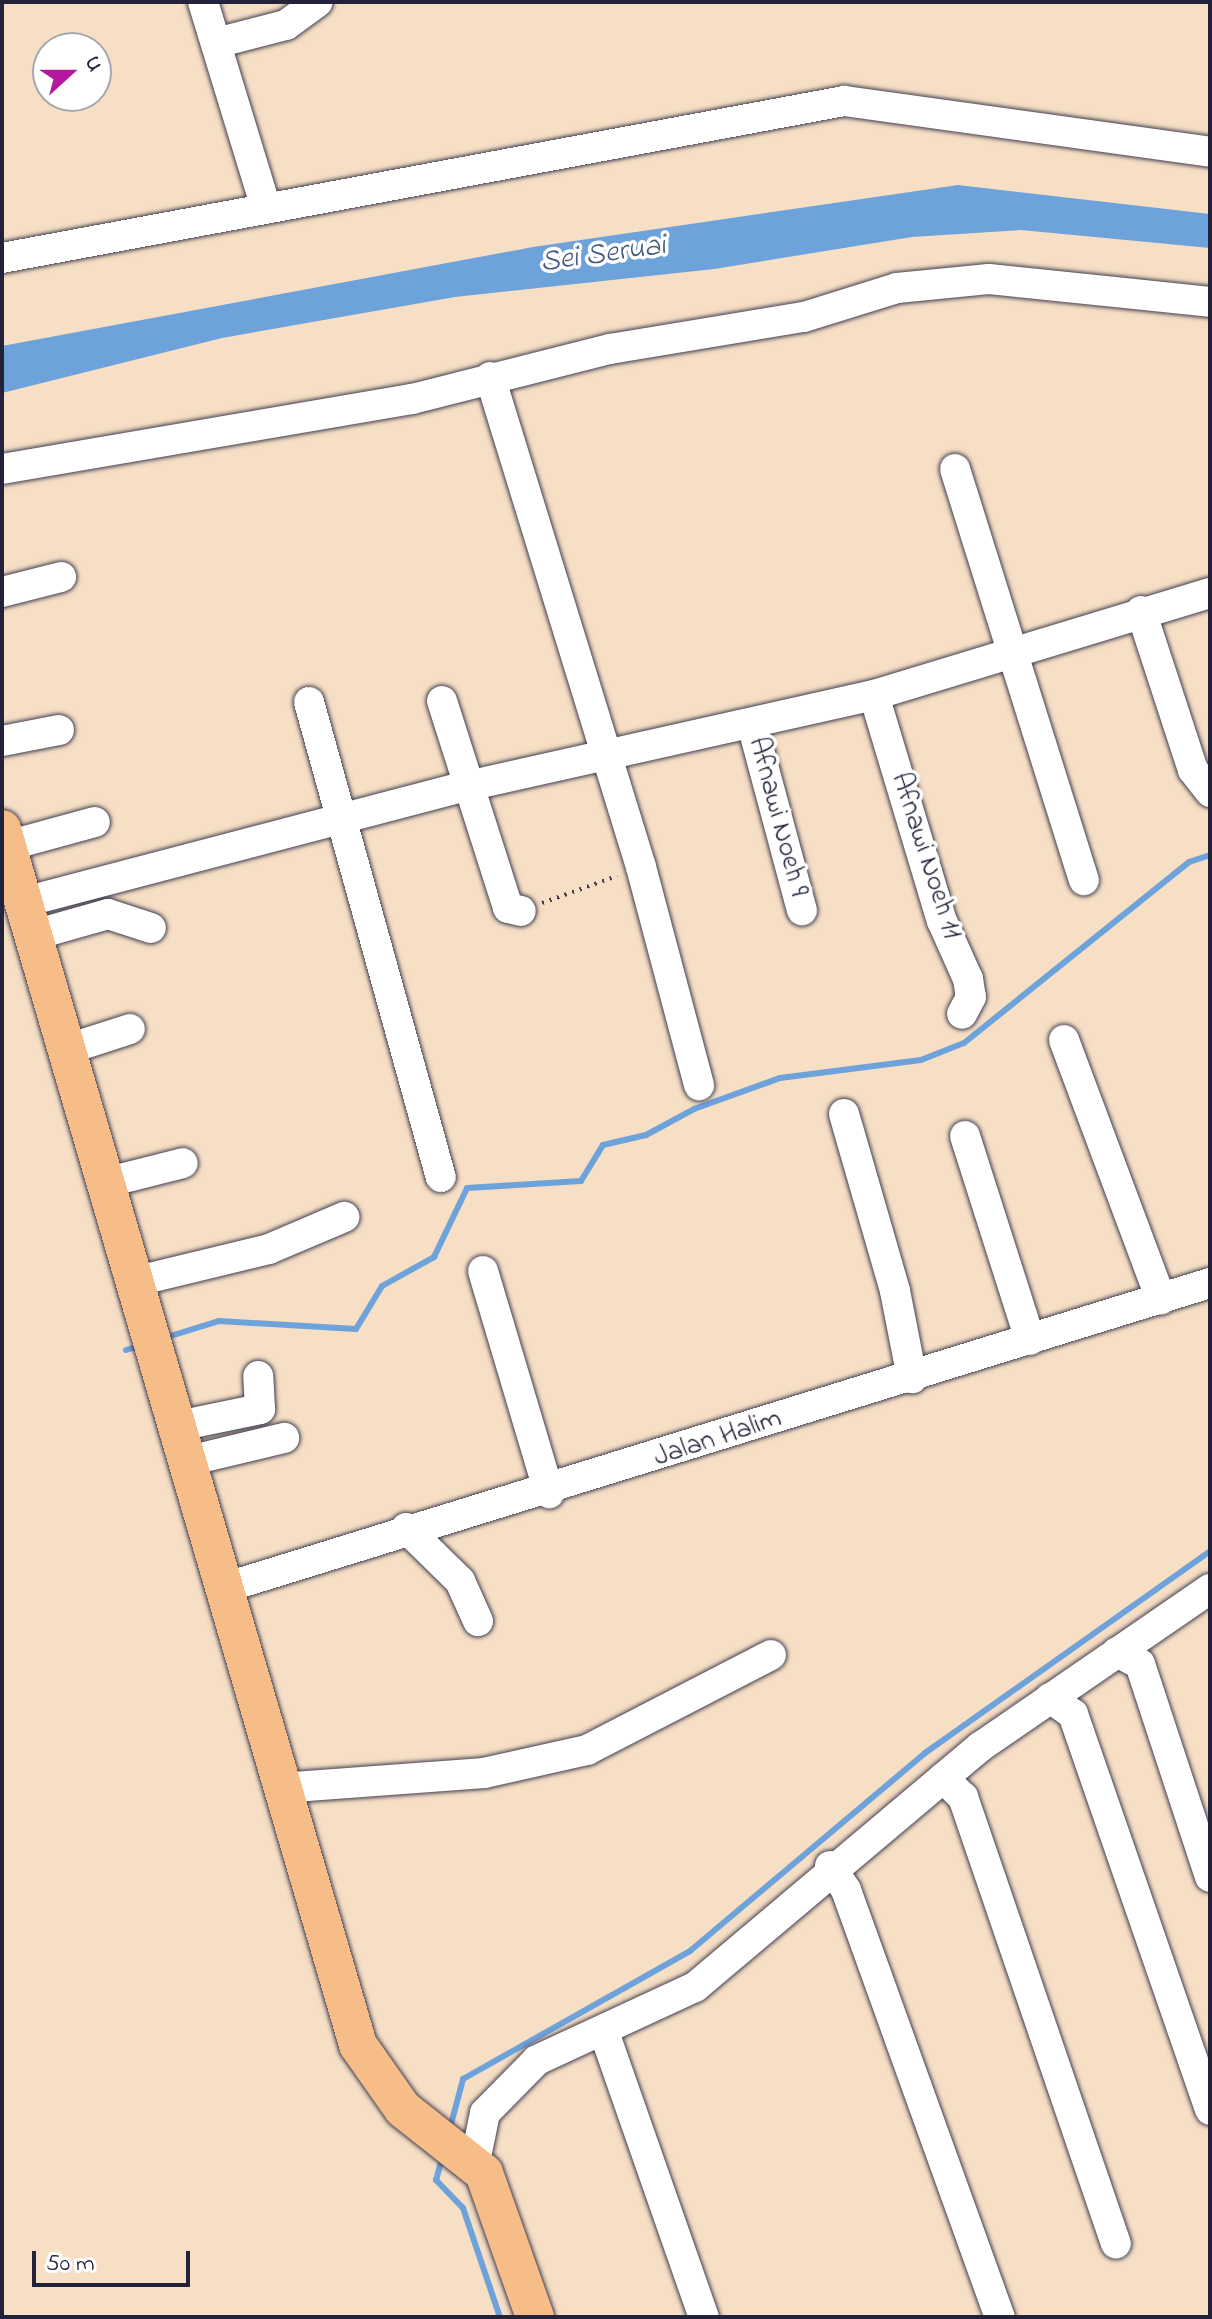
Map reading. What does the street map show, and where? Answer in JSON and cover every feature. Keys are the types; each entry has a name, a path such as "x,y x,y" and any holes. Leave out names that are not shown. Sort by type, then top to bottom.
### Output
{"main road":[{"path":"4,838 108,1182 280,1788 358,2045 380,2083 430,2130 469,2157 491,2186 535,2317"}],"street":[{"path":"203,2 265,205"},
{"path":"216,43 286,25 318,2"},
{"path":"2,258 265,205 844,101 1210,152"},
{"path":"2,469 412,399 490,377 804,317 897,288 989,279 1210,302"},
{"path":"490,377 608,755 699,1085"},
{"path":"955,469 1084,880"},
{"path":"2,592 61,577"},
{"path":"29,918 339,820 467,786 874,695 1012,656 1141,611 1207,601"},
{"path":"1141,611 1193,770 1210,792"},
{"name":"Afnawi Noeh 11","path":"874,695 942,921 968,979 971,997 962,1014"},
{"path":"442,701 508,908 521,911"},
{"path":"309,702 339,820 441,1177"},
{"name":"Afnawi Noeh 9","path":"752,724 802,910"},
{"path":"2,741 59,730"},
{"path":"4,838 95,822"},
{"path":"29,918 108,914 151,928"},
{"path":"68,1049 130,1029"},
{"path":"1064,1040 1161,1299"},
{"path":"844,1114 895,1291 912,1378"},
{"path":"965,1136 1030,1340"},
{"path":"108,1182 183,1163"},
{"path":"137,1281 269,1249 344,1217"},
{"path":"483,1271 549,1493"},
{"name":"Jalan Halim","path":"224,1588 406,1528 549,1493 1210,1283"},
{"path":"183,1444 260,1409 258,1376"},
{"path":"183,1444 284,1438"},
{"path":"406,1528 460,1581 478,1621"},
{"path":"469,2157 485,2113 505,2087 537,2060 604,2032 695,1987 830,1866 943,1778 1050,1698 1210,1589"},
{"path":"1117,1652 1140,1664 1210,1877"},
{"path":"280,1788 484,1773 587,1750 771,1655"},
{"path":"1050,1698 1073,1714 1210,2110"},
{"path":"943,1778 963,1797 1116,2244"},
{"path":"830,1866 846,1890 1000,2317"},
{"path":"604,2032 704,2317"}],"path":[{"path":"521,911 641,867"}],"water":[{"name":"Sei Seruai","path":"958,185 1210,214 1210,248 1021,230 912,237 714,269 455,297 222,338 2,393 2,346 533,247"}],"waterway":[{"path":"164,1338 219,1321 356,1329 382,1286 434,1257 467,1188 581,1181 603,1145 646,1135 694,1109 780,1078 921,1060 964,1043 1189,862 1210,855"},
{"path":"126,1350 142,1345"},
{"path":"450,2128 463,2079 690,1951 925,1753 1210,1551"},
{"path":"442,2158 436,2180 463,2208 500,2317"}]}
